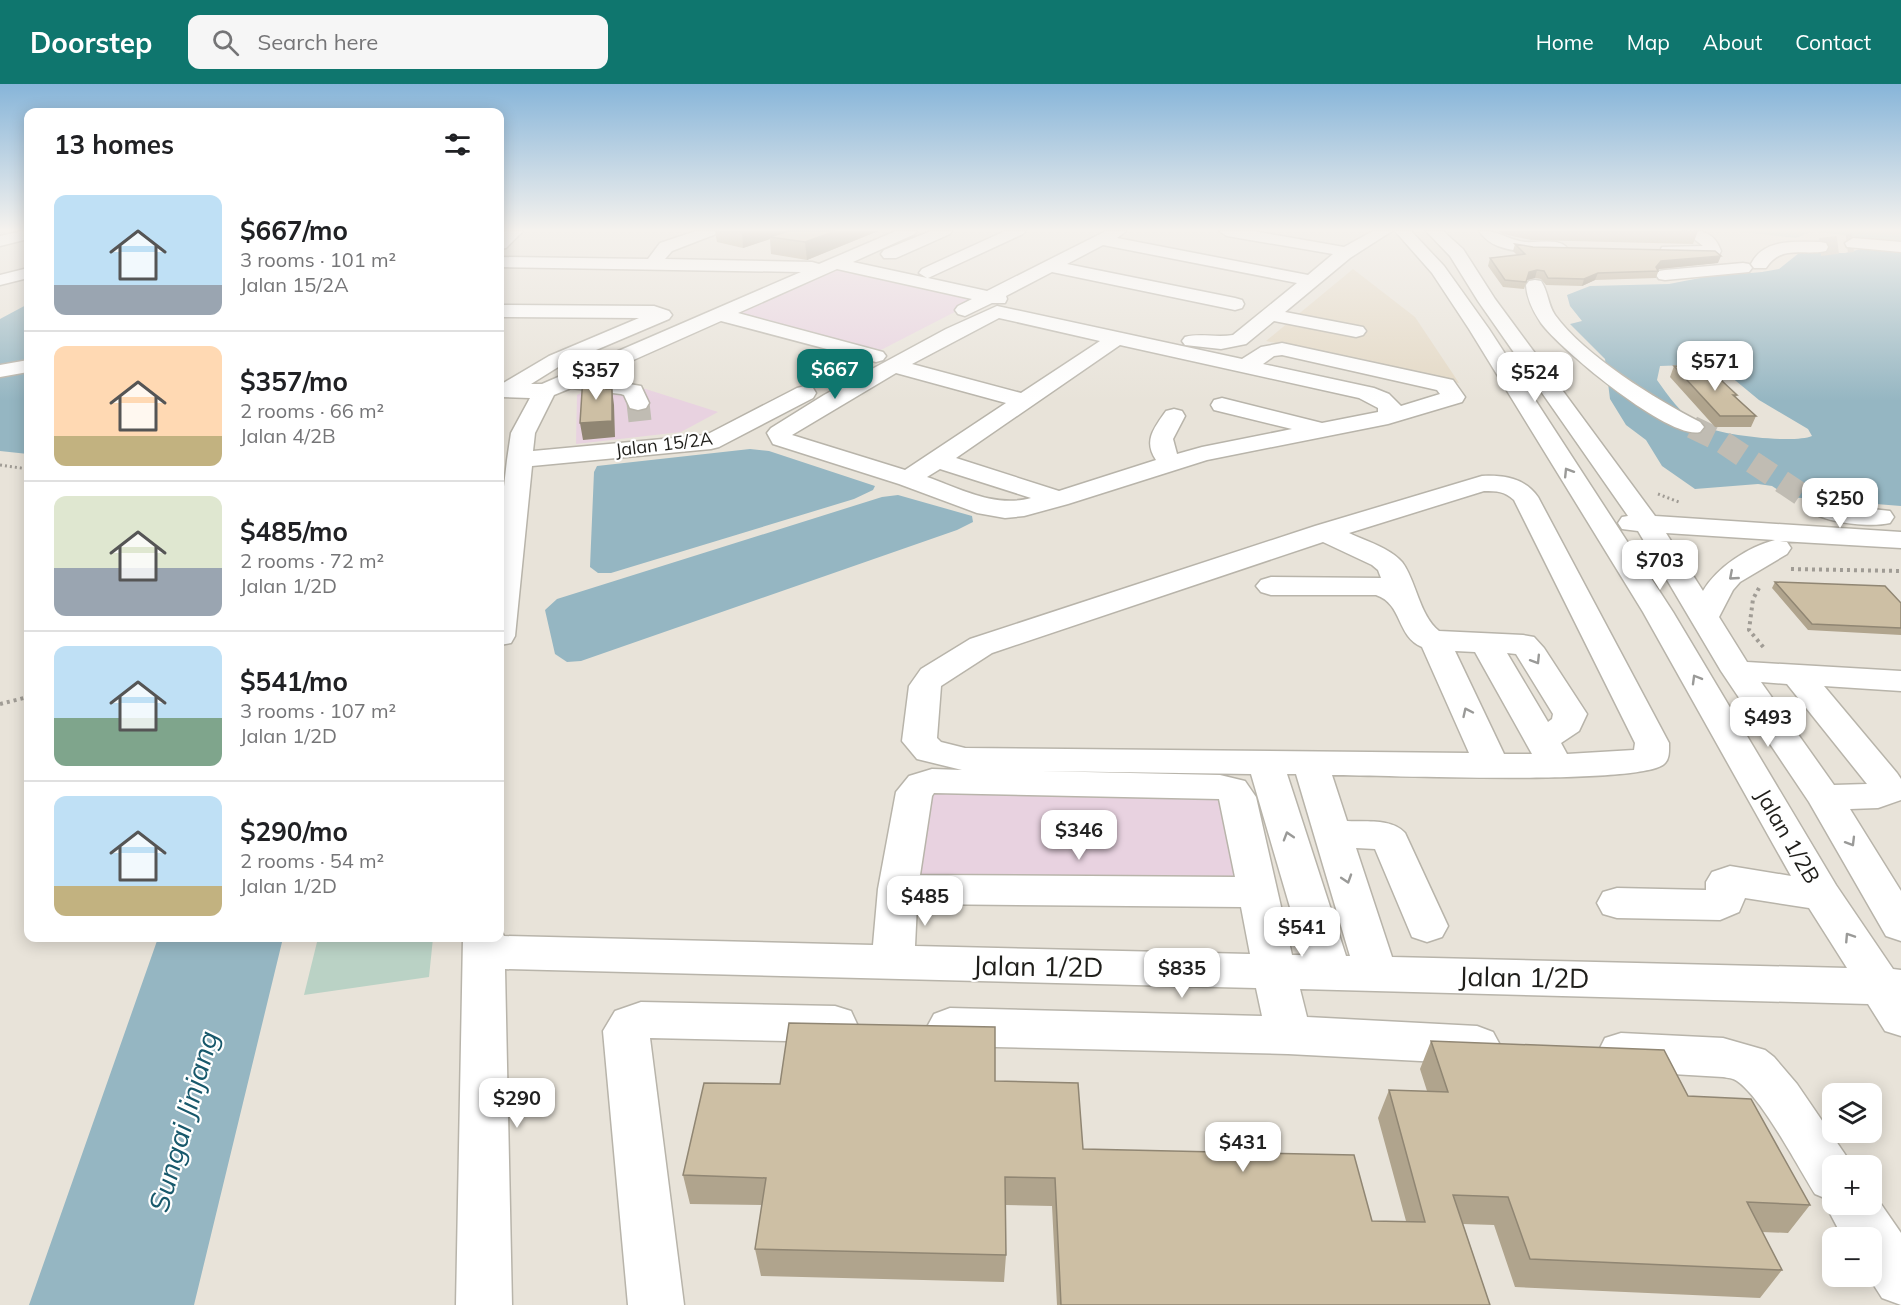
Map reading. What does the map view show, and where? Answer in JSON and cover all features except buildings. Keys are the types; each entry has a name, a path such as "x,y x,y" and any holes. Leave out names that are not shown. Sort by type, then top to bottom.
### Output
{"street":[{"path":"504,599 523,433 557,386 777,288"},
{"path":"944,288 1200,342 1221,343 1239,339 1304,288"},
{"name":"Jalan 15/2A","path":"519,460 640,439 711,442 806,392 885,361 930,328 1007,288"},
{"path":"1157,288 1235,304"},
{"name":"Jalan 1/2B","path":"1451,288 1658,612 1822,895 1894,997"},
{"path":"1488,288 1652,532 1737,671 1824,797 1901,925"},
{"path":"1536,288 1538,301 1548,321 1590,359 1620,382 1692,427"},
{"path":"504,311 673,310 556,360 504,390"},
{"path":"1246,366 1268,351 1295,350 1445,385 1454,397 1389,417 1202,454 1059,499 1024,508 1005,510 986,507 908,479 781,439 779,433 832,400 885,361 997,312 1366,393 1381,399 1390,407 1389,417"},
{"path":"719,314 1024,401"},
{"path":"1270,315 1319,315 1358,326"},
{"path":"930,328 953,333"},
{"path":"908,479 1119,337"},
{"path":"528,354 556,360"},
{"path":"0,371 24,367"},
{"path":"504,391 557,386 623,387 633,391 638,403"},
{"path":"806,392 832,400"},
{"path":"1222,405 1323,429"},
{"path":"1171,463 1159,446 1161,437 1174,416"},
{"path":"938,460 1059,499"},
{"path":"1616,481 1651,499 1748,531"},
{"path":"1482,484 1508,485 1516,488 1525,497 1652,743 1651,756 1633,763 1549,753 1492,765 965,759 929,752 919,741 925,686 932,676 981,646 1325,532 1482,484"},
{"path":"1817,505 1840,514 1901,519"},
{"path":"1604,530 1748,531 1901,540"},
{"path":"1325,532 1382,559 1391,567 1401,596 1426,639 1486,643 1549,753"},
{"path":"1652,532 1783,558"},
{"path":"1704,617 1712,609 1719,588 1748,563 1783,558 1901,555"},
{"path":"1271,586 1376,586 1389,589 1401,596"},
{"path":"1435,641 1492,765"},
{"path":"1737,671 1901,681"},
{"path":"1792,674 1884,781 1889,791 1878,796 1824,797"},
{"path":"1266,763 1330,972"},
{"path":"1310,763 1376,973"},
{"path":"893,962 898,888 914,792 921,784 932,781 1220,787 1232,790 1238,797 1288,1035"},
{"path":"1332,834 1386,836 1391,842 1427,926"},
{"path":"1617,903 1720,905 1725,901 1726,882 1730,880 1767,888 1822,895"},
{"path":"898,888 1259,892"},
{"path":"484,945 484,1305"},
{"name":"Jalan 1/2D","path":"484,945 893,962 1376,973 1894,997"},
{"path":"656,1305 626,1031 631,1024 641,1020 1288,1035 1514,1047"},
{"path":"1585,1050 1727,1058 1750,1064 1768,1083 1822,1162"},
{"path":"1858,1215 1901,1279"}],"path":[{"path":"0,465 24,469"},
{"path":"1652,492 1684,504"},
{"path":"1783,558 1901,572"},
{"path":"1762,583 1753,599 1749,630 1792,674"},
{"path":"0,704 24,698"}],"shaded area":[{"path":"784,288 937,288 982,298 875,353 727,314"},
{"path":"1330,288 1378,288 1415,317 1459,383 1266,341"},
{"path":"608,377 718,412 681,432 576,444 577,395"},
{"path":"926,788 1219,791 1249,883 906,879"}],"green space":[{"path":"317,942 433,942 429,977 304,995"}],"water":[{"path":"1585,288 1901,288 1901,506 1789,497 1772,486 1758,484 1695,489 1662,466 1646,440 1626,425 1610,399 1605,359 1570,324 1582,321 1570,306 1567,295","holes":["1688,365 1730,376 1759,400 1808,429 1812,436 1772,439 1721,432 1698,424 1680,410 1657,380 1660,366"]},
{"path":"24,306 24,454 0,451 0,319"},
{"path":"750,449 769,451 875,486 873,490 854,499 611,573 598,573 590,567 594,472 597,466"},
{"path":"898,495 972,516 973,522 957,530 581,661 567,662 555,654 545,610 557,599 882,497"},
{"name":"Sungai Jinjang","path":"157,942 282,942 194,1305 29,1305"}],"tunnel":[{"path":"638,403 640,421"},
{"path":"1692,427 1721,441 1817,505"}]}
